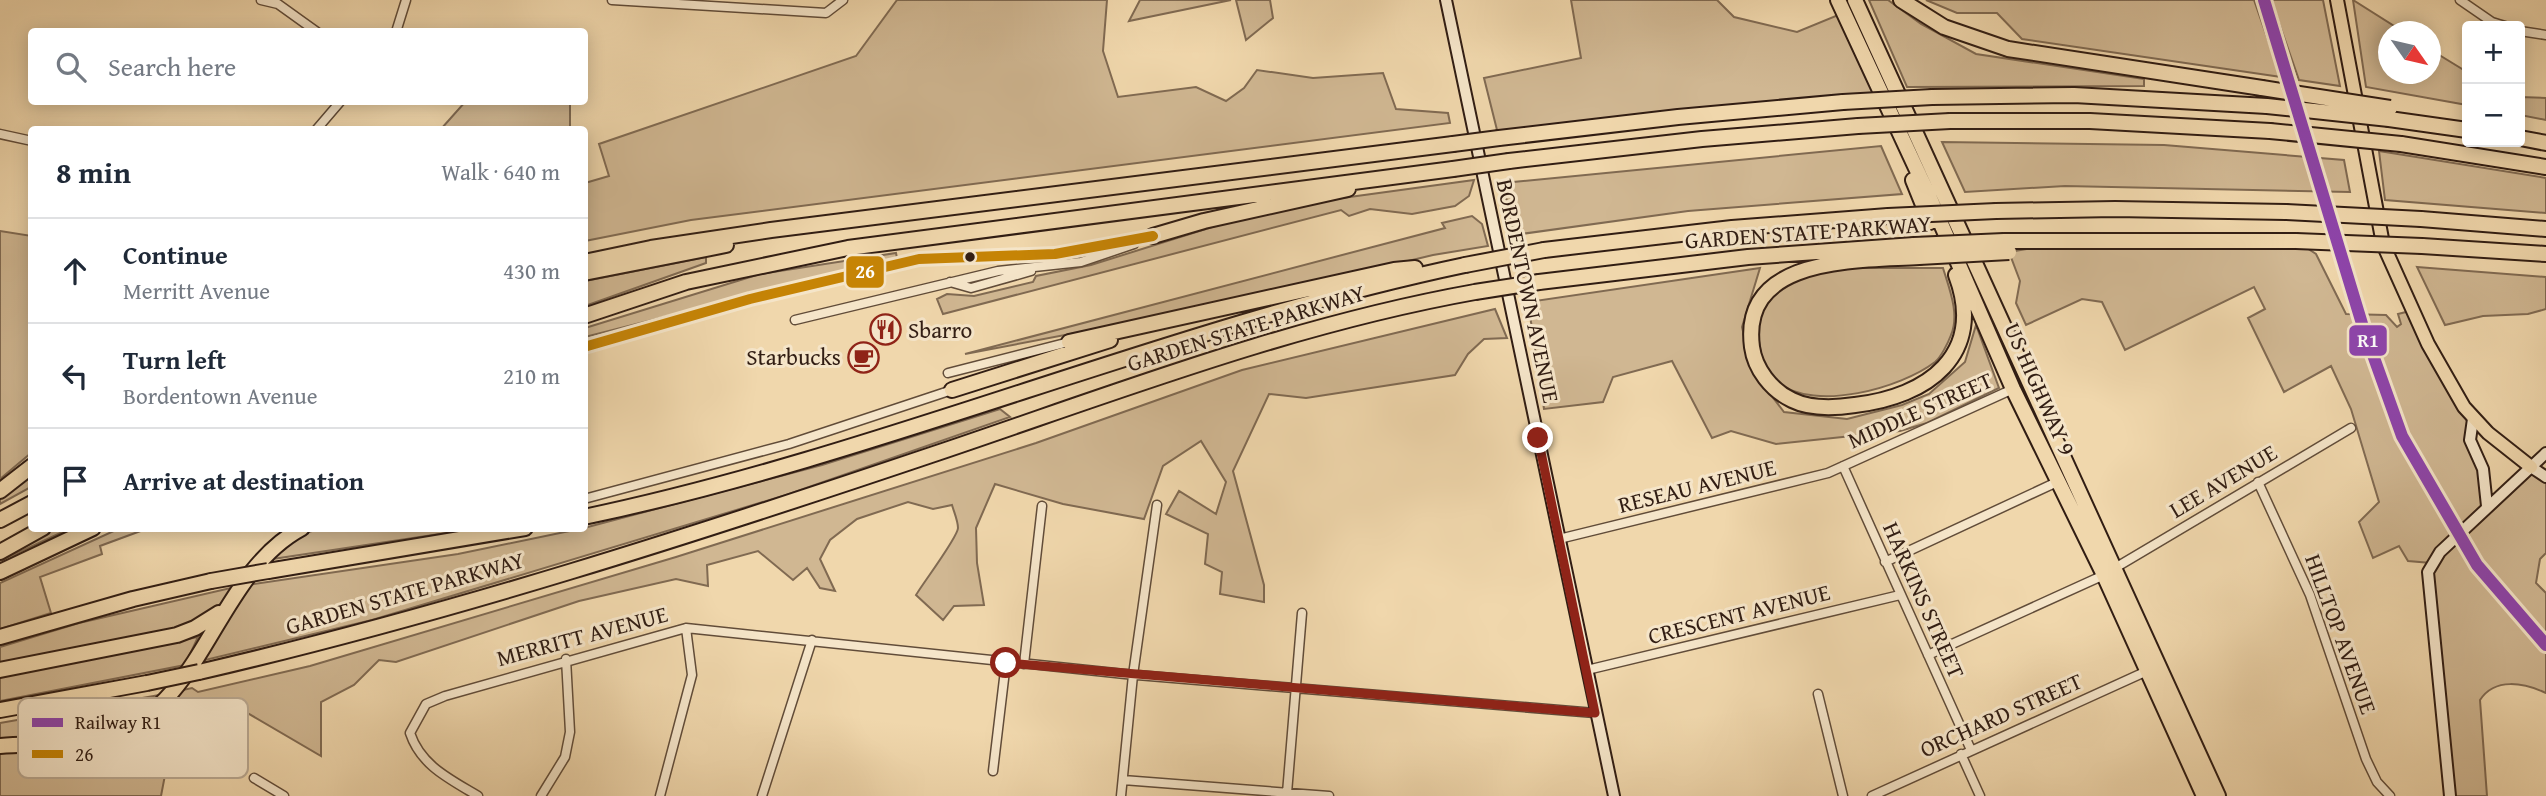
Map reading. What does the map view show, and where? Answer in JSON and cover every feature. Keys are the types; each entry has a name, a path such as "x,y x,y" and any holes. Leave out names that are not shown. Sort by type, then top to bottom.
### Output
{"highway":[{"name":"US HIGHWAY 9","path":"1838,0 2057,482 2110,571 2147,671 2204,796"},
{"name":"US HIGHWAY 9","path":"1855,0 2110,571 2218,796"},
{"path":"1901,0 1944,27 2008,49 2262,88 2462,127"},
{"path":"588,261 673,244 771,230 1499,138 1678,117 1843,103 1931,97 2074,95 2390,114"},
{"path":"588,315 686,282 837,250 1713,137 1858,126 1950,121 2079,121 2270,131 2401,144 2546,167"},
{"path":"1898,132 1919,198 1961,290 1964,326 1956,350 1947,365 1927,382 1869,403 1806,405 1790,400 1769,383 1756,361 1751,336 1760,303 1776,283 1791,274 1816,267 1917,251 2007,246 2068,242 2296,241 2546,254"},
{"path":"2525,139 2546,143"},
{"path":"1153,236 1270,205 1331,194 1390,177"},
{"name":"GARDEN STATE PARKWAY","path":"588,516 696,491 835,452 1288,307 1465,265 1544,250 1710,230 1888,216 1996,211 2128,209 2286,212 2546,229"},
{"path":"588,272 720,247 771,230"},
{"name":"GARDEN STATE PARKWAY","path":"68,698 199,672 401,620 857,480 1278,338 1375,313 1539,282 1737,258 1917,251"},
{"path":"1069,342 1394,270 1465,265"},
{"path":"952,390 1185,316"},
{"path":"0,491 28,469"},
{"path":"0,520 28,505"},
{"path":"0,552 36,532"},
{"path":"0,572 85,532"},
{"path":"165,698 175,688 267,553 296,532"},
{"name":"GARDEN STATE PARKWAY","path":"0,637 122,602 211,581 501,532"},
{"path":"0,670 177,635 203,624 229,606"},
{"name":"GARDEN STATE PARKWAY","path":"0,710 18,707"},
{"path":"0,746 18,744"}],"main road":[{"path":"2337,0 2383,244 2428,344 2473,419 2531,467"}],"street":[{"path":"261,0 278,4 311,28"},
{"path":"398,28 406,0"},
{"path":"612,0 826,13 843,0"},
{"name":"BORDENTOWN AVENUE","path":"1446,0 1614,796"},
{"path":"2460,0 2491,21"},
{"path":"2525,32 2546,35"},
{"path":"319,126 337,105"},
{"path":"0,135 28,140"},
{"path":"795,320 949,282 971,288 1041,267 1093,259 1153,236"},
{"path":"588,346 750,299 910,261 1055,254 1153,236"},
{"path":"948,373 1069,342"},
{"name":"MIDDLE STREET","path":"1843,466 2013,389"},
{"path":"588,498 789,444 952,390"},
{"path":"2473,419 2470,440 2483,469 2487,506"},
{"name":"LEE AVENUE","path":"1928,655 2110,571 2351,428"},
{"path":"2450,796 2428,581 2431,563 2473,519 2546,453"},
{"name":"RESEAU AVENUE","path":"1559,539 1804,480 1843,466"},
{"name":"HARKINS STREET","path":"1843,466 1970,750"},
{"path":"2531,467 2546,477"},
{"path":"1885,562 2057,482"},
{"name":"HILLTOP AVENUE","path":"2259,482 2310,595 2367,759 2377,782 2390,796"},
{"path":"1121,796 1133,675 1157,505"},
{"path":"1042,506 1024,664 1296,690 1595,713"},
{"name":"CRESCENT AVENUE","path":"1587,670 1900,595"},
{"path":"1286,793 1302,612"},
{"path":"660,796 692,675 686,628"},
{"name":"MERRITT AVENUE","path":"478,796 424,760 410,733 426,704 445,695 566,659 686,628 1024,664"},
{"path":"762,796 812,640"},
{"path":"541,796 565,757 570,732 566,659"},
{"path":"993,771 1006,663"},
{"name":"ORCHARD STREET","path":"1872,796 2147,671"},
{"path":"1818,694 1843,796"},
{"path":"1961,754 1980,796"},
{"path":"254,778 284,796"},
{"path":"1123,780 1329,796"}],"shaded area":[{"path":"897,0 1107,0 1103,51 1118,97 1196,87 1226,101 1244,88 1257,70 1313,78 1383,73 1396,109 1448,113 1450,123 691,220 588,240 588,182 609,176 599,144 856,56"},
{"path":"1140,0 1231,0 1129,21"},
{"path":"1236,0 1270,0 1273,18 1246,40"},
{"path":"1571,0 1717,0 1734,17 1797,32 1843,13 1884,101 1499,138 1484,78 1581,58"},
{"path":"1869,0 1888,0 1921,24 1976,54 2144,79 2144,86 1907,87"},
{"path":"1926,0 2254,0 2281,77 2022,39 1997,13 1957,13"},
{"path":"2271,0 2323,0 2340,86 2299,80"},
{"path":"2353,0 2386,21 2378,21 2378,84 2441,84 2441,56 2462,69 2462,104 2366,87"},
{"path":"2525,97 2546,98 2546,120 2525,116"},
{"path":"462,105 570,105 570,126 444,126"},
{"path":"1942,142 2164,145 2344,160 2350,192 2065,186 1965,192"},
{"path":"1881,146 1902,194 1688,211 1514,235 1503,183"},
{"path":"2379,151 2546,178 2546,213 2385,200"},
{"path":"1474,180 1469,196 1455,206 1412,214 1370,209 1349,216 1341,210 943,314 937,299 947,294 974,296 1033,282 1036,276 1091,265 1225,223 1335,199"},
{"path":"1472,216 1482,224 1488,246 1433,255 1234,303 965,354 1445,228 1442,223"},
{"path":"0,231 28,235 28,456 0,479"},
{"path":"2296,241 2316,254 2346,314 2386,315 2397,327 2401,324 2398,314 2414,310 2473,419 2470,440 2487,505 2531,467 2546,477 2546,553 2540,559 2536,583 2546,593 2546,693 2510,684 2494,688 2480,700 2487,796 2450,796 2431,563 2408,561 2399,546 2373,558 2359,522 2379,502 2351,409 2331,366 2284,392 2248,318 2265,309 2254,287 2125,350 2102,302 2082,299 2026,325 2016,303 2020,281 2009,252 2068,242"},
{"path":"896,253 897,258 588,336 588,327 760,274"},
{"path":"706,257 706,263 588,305 588,280"},
{"path":"2417,267 2546,277 2546,309 2528,314 2483,316 2445,325"},
{"path":"1760,268 1742,327 1752,370 1784,412 1847,419 1902,405 1929,394 1965,362 1976,325 1999,388 1927,423 1900,431 1776,444 1731,431 1712,438 1672,361 1613,377 1603,402 1544,409 1528,302"},
{"path":"1840,268 1943,268 1953,301 1954,318 1950,338 1937,360 1920,372 1901,380 1858,393 1814,396 1779,383 1765,365 1761,353 1759,328 1765,305 1786,285"},
{"path":"1495,309 1507,338 1484,339 1468,354 1455,375 1306,398 1269,394 1233,471 1264,585 1264,602 1220,594 1222,572 1205,564 1208,534 1166,514 1179,491 1216,514 1226,482 1201,441 1163,466 1144,519 1063,504 995,484 976,528 977,563 984,605 954,606 943,620 916,595 956,533 956,516 952,505 933,509 908,502 857,519 830,540 820,559 835,591 820,588 807,568 793,580 758,551 707,565 708,586 676,579 579,601 396,662 379,660 354,685 321,702 321,756 248,713 248,698 169,698 178,691 192,688 198,692 310,666 676,557 1036,443 1242,370"},
{"path":"1000,409 1010,417 786,495 372,620 197,662 247,585 458,554 565,532 588,532 588,527 822,465"},
{"path":"28,472 28,489 0,504 0,495"},
{"path":"48,532 63,532 0,561"},
{"path":"111,532 138,532 100,546 102,554 40,577 51,613 0,629 0,583"},
{"path":"453,532 266,560 291,540 305,533"},
{"path":"235,587 212,612 182,629 0,665 0,647 79,623"},
{"path":"198,637 185,665 0,701 0,675"},
{"path":"165,694 160,698 142,698"},
{"path":"18,720 18,740 0,741 0,723"},
{"path":"18,748 18,778 164,778 161,796 0,796 0,751"}],"rail line":[{"name":"R1","path":"2264,0 2363,327 2402,436 2477,565 2546,645"}],"transit line":[{"name":"26","path":"588,346 750,299 919,259 1055,254 1153,236"}],"place":[{"name":"Sbarro","path":"885,330"},
{"name":"Starbucks","path":"864,357"}],"route":[{"path":"1006,663 1296,690 1595,713 1538,438"}]}
